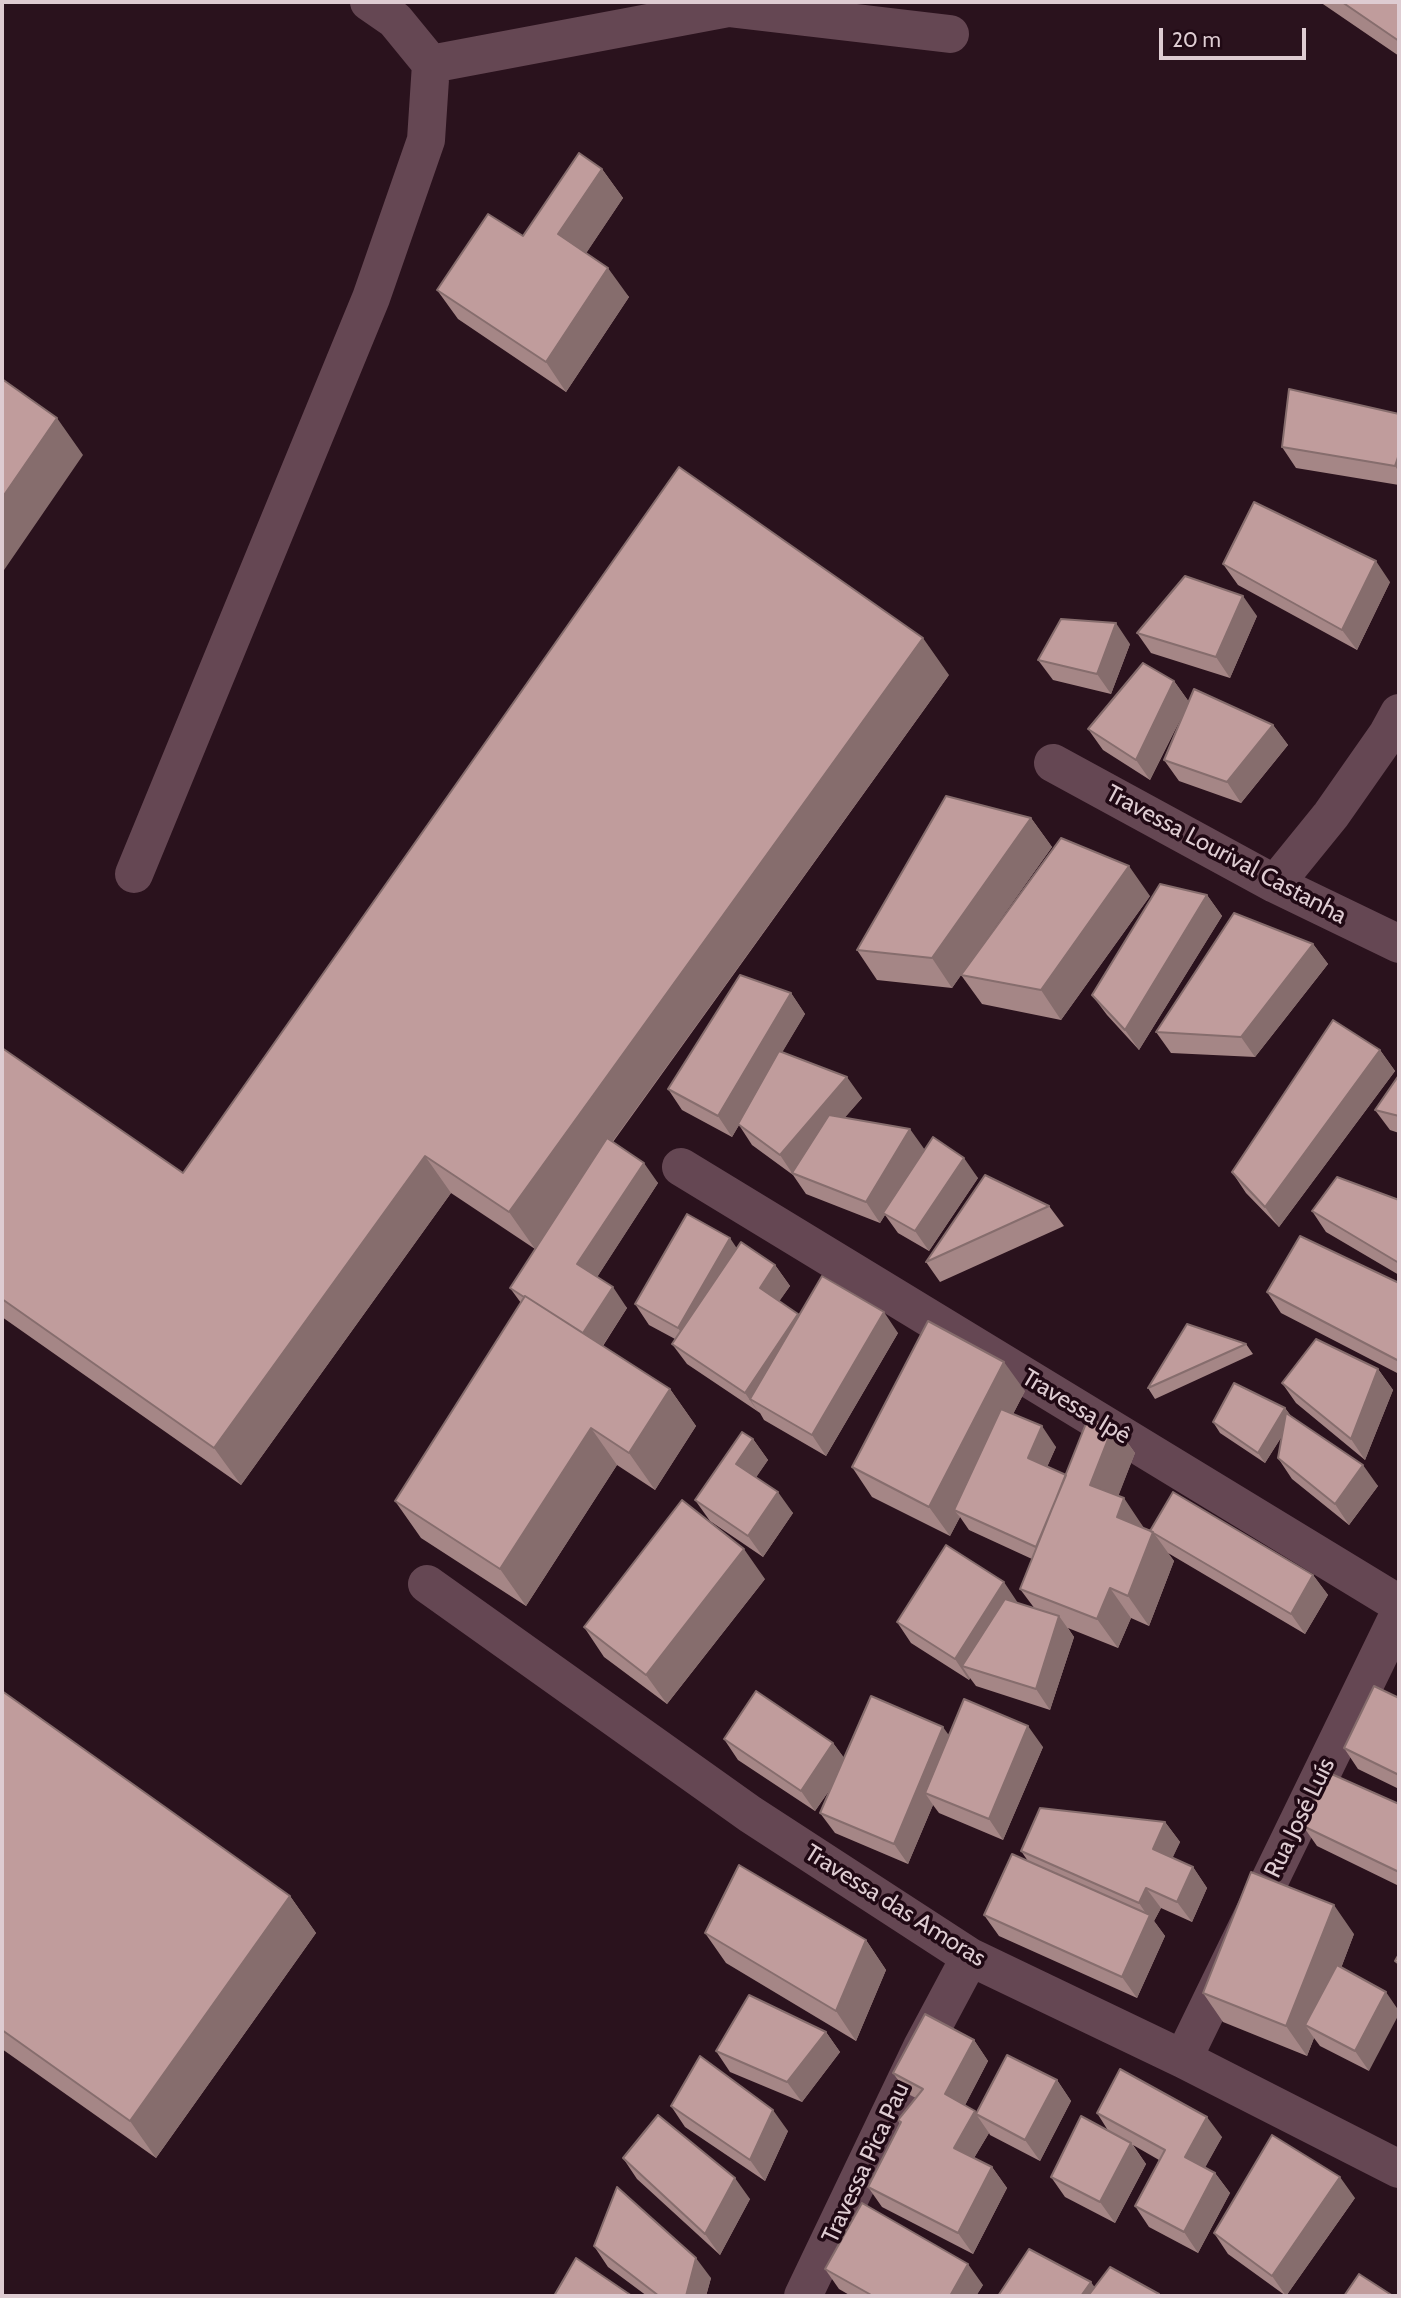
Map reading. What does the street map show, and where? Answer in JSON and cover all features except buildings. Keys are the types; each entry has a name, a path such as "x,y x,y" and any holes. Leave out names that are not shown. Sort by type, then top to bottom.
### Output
{"street":[{"path":"134,874 371,298 426,139 431,64 394,20 369,2"},
{"path":"431,64 727,5 950,34"},
{"path":"1275,884 1331,815 1399,713"},
{"name":"Travessa Lourival Castanha","path":"1054,764 1275,884 1399,944"},
{"name":"Travessa Ipê","path":"681,1167 1399,1604"},
{"name":"Travessa das Amoras","path":"427,1584 750,1814 970,1957 1183,2059 1399,2169"},
{"name":"Rua José Luís","path":"1183,2059 1399,1614"},
{"name":"Travessa Pica Pau","path":"803,2296 922,2047 970,1957"}]}
